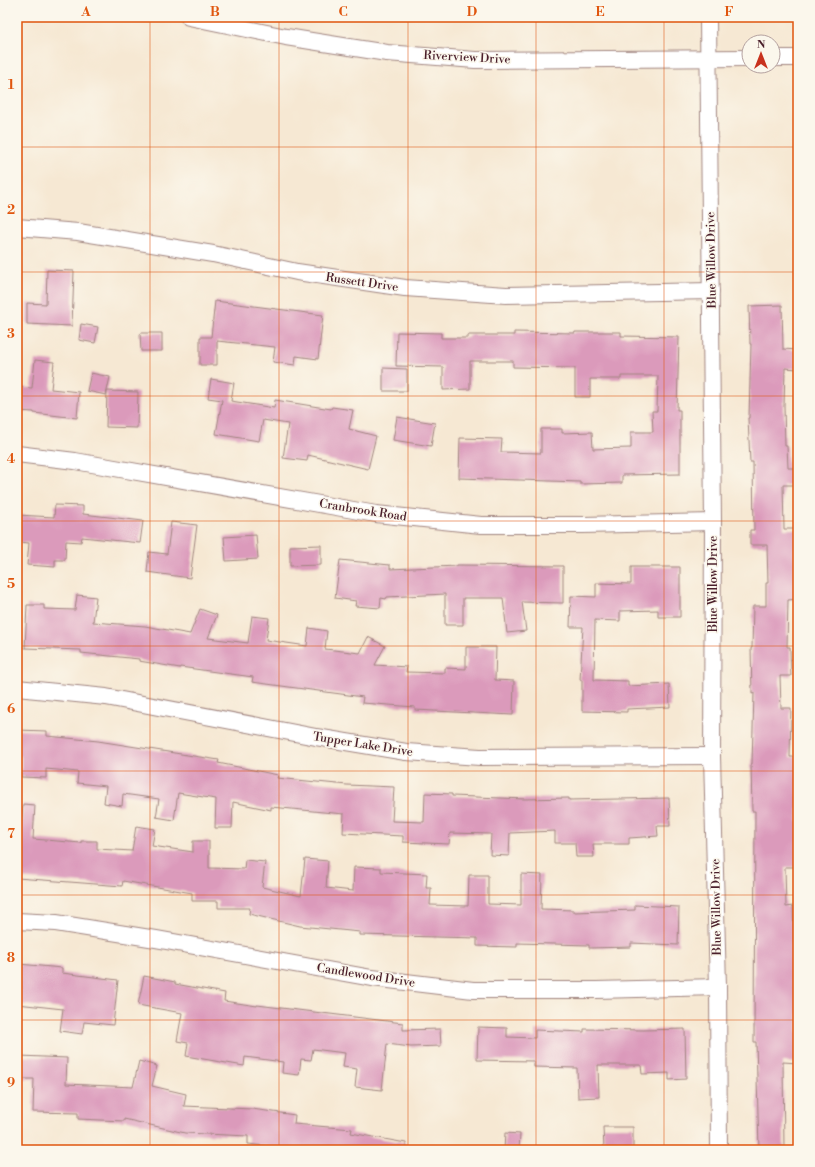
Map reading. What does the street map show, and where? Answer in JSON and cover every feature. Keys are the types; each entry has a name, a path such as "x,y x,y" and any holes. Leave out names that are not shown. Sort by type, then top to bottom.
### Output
{"street":[{"name":"Riverview Drive","path":"189,17 301,40 387,52 475,60 741,58"},
{"name":"Blue Willow Drive","path":"708,17 713,522 712,756 718,987 719,1150"},
{"path":"781,58 798,58"},
{"name":"Russett Drive","path":"17,227 78,232 213,254 297,272 405,288 506,294 711,291"},
{"name":"Cranbrook Road","path":"17,454 75,461 376,514 481,525 583,526 713,522"},
{"name":"Tupper Lake Drive","path":"17,688 106,697 316,737 406,752 480,757 712,756"},
{"name":"Candlewood Drive","path":"17,921 56,923 156,939 372,978 473,990 596,990 718,987"}],"building":[{"path":"47,270 74,271 72,326 27,324 27,303 46,304"},
{"path":"215,301 323,315 318,359 296,356 295,365 273,362 275,347 217,341 217,365 200,365 200,337 211,337"},
{"path":"782,305 783,349 798,350 798,369 785,368 784,406 785,446 787,446 788,468 798,468 798,485 783,485 784,529 796,529 796,556 798,556 798,599 788,600 787,647 790,647 791,676 780,676 781,708 791,708 790,757 798,757 798,867 785,867 786,907 793,906 794,944 796,944 795,969 798,969 798,1063 783,1062 784,1150 759,1150 756,1042 754,1042 755,811 752,811 751,764 754,693 752,694 751,648 753,606 766,606 766,583 768,583 767,545 750,545 750,530 754,530 753,462 750,462 748,418 751,344 749,306"},
{"path":"81,324 98,327 95,343 79,340"},
{"path":"397,332 441,333 441,338 468,338 468,335 514,335 514,332 621,332 621,336 679,337 677,410 680,410 680,474 622,475 622,483 580,484 580,482 459,478 460,438 502,439 501,452 541,453 541,429 562,429 562,433 592,432 593,449 631,448 631,432 653,432 652,411 657,411 658,376 621,376 621,379 590,379 590,397 575,397 575,368 513,367 513,361 470,361 470,389 443,390 443,367 396,366"},
{"path":"140,333 162,333 162,351 141,351"},
{"path":"35,360 54,362 51,389 79,392 77,418 17,411 17,387 32,388"},
{"path":"383,368 407,369 407,391 383,391"},
{"path":"91,373 110,377 106,395 87,391"},
{"path":"211,379 234,383 231,401 274,408 275,400 331,409 332,407 353,410 349,429 376,436 368,469 308,455 307,461 283,458 288,424 263,420 259,441 216,434 222,400 208,398"},
{"path":"107,391 138,392 137,428 106,427"},
{"path":"397,417 435,423 431,446 393,440"},
{"path":"55,505 83,506 83,514 143,521 140,543 82,537 81,542 66,541 65,560 55,560 55,567 27,565 29,543 17,542 17,515 54,517"},
{"path":"171,522 197,525 190,578 147,572 149,552 167,554"},
{"path":"256,535 258,559 226,561 224,537"},
{"path":"321,545 321,565 290,566 290,546"},
{"path":"340,560 390,565 390,569 457,565 563,566 563,603 522,602 526,631 507,633 503,598 463,598 463,625 445,625 445,594 387,597 386,599 381,598 380,608 355,606 356,601 335,598"},
{"path":"631,567 680,567 680,617 658,617 658,610 620,611 620,621 595,620 594,680 628,681 628,686 669,684 670,707 627,709 627,712 582,711 582,680 580,680 583,627 570,627 571,596 596,597 596,583 631,584"},
{"path":"77,595 96,597 93,622 145,626 190,634 200,609 217,615 208,638 248,643 252,616 269,618 266,640 307,646 309,628 327,631 325,649 360,653 368,637 385,646 375,665 407,667 406,672 445,673 445,668 466,669 466,647 496,647 495,680 514,681 513,715 415,710 415,707 362,703 363,697 252,682 253,677 180,668 139,661 139,659 81,653 81,650 25,648 27,605 44,605 44,609 75,610"},
{"path":"17,730 47,731 47,736 98,741 219,760 218,763 278,775 277,778 347,785 394,787 392,821 424,822 425,793 452,794 452,796 525,799 569,798 569,800 669,798 670,826 657,826 658,836 629,838 629,844 593,844 594,857 576,857 575,843 555,843 555,831 510,833 509,856 490,855 491,834 450,833 449,844 403,842 403,836 343,833 344,814 271,807 271,810 233,802 232,828 215,828 216,799 178,793 174,820 156,817 159,799 123,794 122,806 104,803 106,786 77,783 78,772 46,769 46,778 21,777 21,756 17,756"},
{"path":"23,804 35,805 33,839 81,843 81,841 97,841 97,849 132,851 136,826 155,829 152,846 193,852 193,841 209,841 209,868 244,869 245,860 265,862 262,887 301,896 305,859 328,861 326,888 353,891 354,867 381,868 381,872 427,874 426,888 431,888 430,905 468,906 469,875 488,875 488,904 521,905 521,874 542,875 541,909 574,910 574,912 635,910 635,905 679,907 678,945 631,943 631,947 589,948 589,945 517,943 517,947 477,946 477,938 360,935 360,932 300,926 249,914 250,908 218,908 218,901 192,901 192,893 123,881 122,886 17,878"},
{"path":"19,964 62,968 62,973 118,980 113,1025 84,1022 82,1034 60,1031 63,1009 17,1004"},
{"path":"144,976 175,982 175,984 225,993 224,1001 403,1023 403,1030 440,1029 441,1046 411,1047 387,1044 382,1090 355,1087 357,1069 343,1067 345,1053 313,1049 311,1060 301,1059 299,1075 282,1073 283,1062 245,1057 244,1066 186,1056 188,1043 177,1041 182,1013 138,1005"},
{"path":"478,1027 507,1028 507,1037 535,1038 535,1030 584,1032 584,1029 685,1029 686,1079 669,1080 669,1073 642,1074 641,1065 598,1065 599,1097 578,1098 577,1068 534,1067 534,1061 477,1060"},
{"path":"20,1056 67,1058 66,1084 133,1087 139,1061 157,1066 152,1086 186,1094 184,1106 252,1109 295,1115 294,1124 352,1129 351,1133 406,1143 406,1150 300,1150 248,1144 248,1136 185,1133 124,1119 124,1121 78,1119 78,1113 33,1112 34,1079 19,1079"},
{"path":"603,1127 633,1127 633,1150 604,1150"},
{"path":"505,1133 520,1134 519,1150 504,1150"}]}
